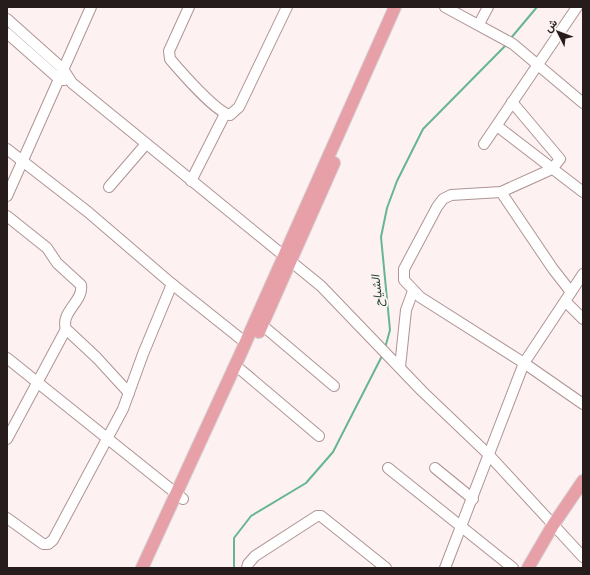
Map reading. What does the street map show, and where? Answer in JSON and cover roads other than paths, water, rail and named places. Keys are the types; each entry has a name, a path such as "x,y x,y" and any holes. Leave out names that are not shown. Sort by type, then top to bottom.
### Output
{"main road":[{"path":"142,568 180,496 262,325 287,259 395,7"},
{"path":"151,568 180,496 246,343 287,259 402,7"},
{"path":"528,568 553,525 583,481"}],"street":[{"path":"7,196 91,7"},
{"path":"189,7 169,51 170,59 212,102 226,114 232,114 239,107 287,7"},
{"path":"445,7 479,24 513,44 583,103"},
{"path":"479,24 488,7"},
{"path":"484,144 577,7"},
{"path":"7,19 61,74"},
{"path":"9,39 61,74 321,286 447,416 488,454 583,557"},
{"path":"512,102 560,159 552,169 500,192 451,195 441,201 404,269 404,280 413,291 438,309 524,363 583,404"},
{"path":"192,181 226,114"},
{"path":"497,126 583,192"},
{"path":"109,187 146,144"},
{"path":"7,149 88,212 172,284 246,343"},
{"path":"500,192 553,269 572,292"},
{"path":"7,216 47,248 57,263 81,285 82,290 65,319 66,329 36,381 7,439"},
{"path":"444,568 462,528 488,454 524,363 566,302 583,274"},
{"path":"7,518 43,544 48,544 58,531 123,409 151,333 165,304 172,284"},
{"path":"400,367 406,310 413,291"},
{"path":"566,302 583,319"},
{"path":"262,325 334,386"},
{"path":"66,329 97,358 129,393"},
{"path":"7,358 180,496"},
{"path":"241,370 319,436"},
{"path":"388,468 513,568"},
{"path":"435,468 473,499"},
{"path":"247,568 248,564 255,556 318,516 321,516 386,568"}],"waterway":[{"name":"الشياح","path":"511,38 537,7"},
{"name":"الشياح","path":"385,348 390,330 381,237 387,208 397,181 423,129 506,45"},
{"name":"الشياح","path":"234,568 234,538 251,516 306,483 333,452 383,354"}]}
